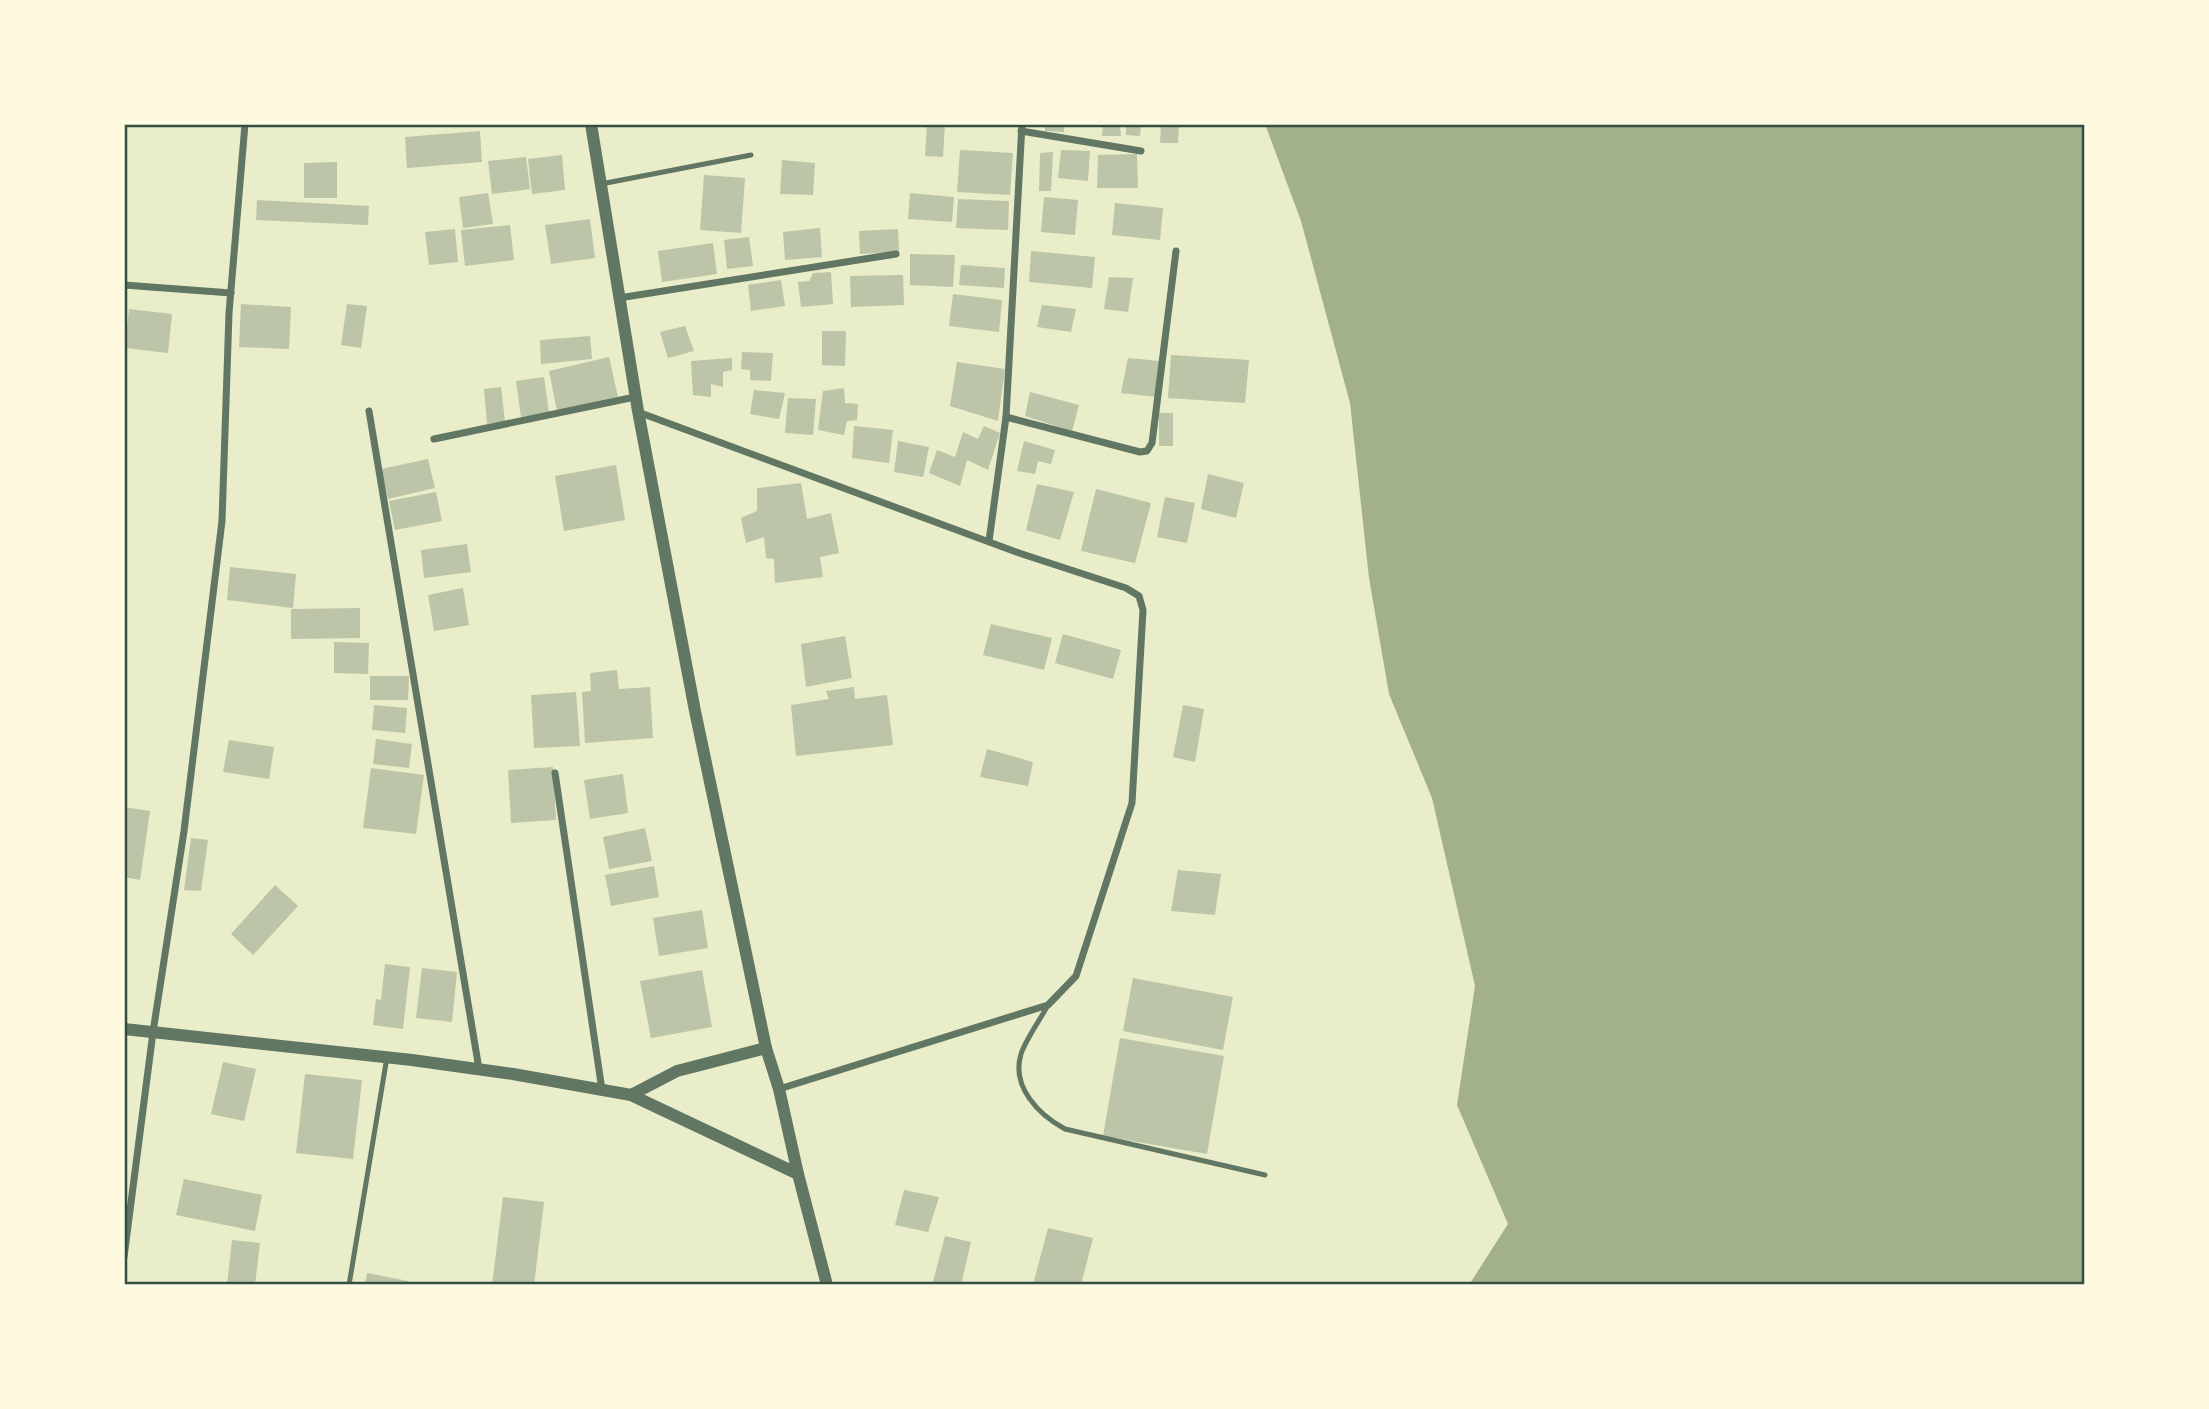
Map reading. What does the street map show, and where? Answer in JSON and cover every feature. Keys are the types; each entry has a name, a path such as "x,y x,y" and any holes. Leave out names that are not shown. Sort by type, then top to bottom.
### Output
{"street":[{"path":"124,1256 153,1031 184,831 222,521 231,293 245,124"},
{"path":"591,124 635,397 695,711 766,1048 779,1089 797,1174 827,1285"},
{"path":"989,541 1006,417 1021,128 1141,151"},
{"path":"1006,417 1140,452 1147,451 1152,443 1176,250"},
{"path":"619,298 895,254"},
{"path":"124,285 231,293"},
{"path":"435,439 635,397"},
{"path":"369,411 479,1069"},
{"path":"638,411 989,541 1126,588 1139,596 1143,610 1132,803 1076,976 1048,1005 779,1089"},
{"path":"555,772 601,1090"},
{"path":"124,1029 387,1057 479,1069 631,1095 797,1174"},
{"path":"631,1095 677,1072 766,1048"}],"lane":[{"path":"601,184 751,155"},
{"path":"1048,1005 1021,1055 1019,1077 1027,1097 1048,1120 1065,1129 1265,1175"},
{"path":"349,1285 387,1057"}],"shaded area":[{"path":"1265,124 2085,124 2085,329 2082,339 2085,353 2085,1285 1469,1285 1508,1224 1457,1105 1475,986 1432,798 1389,694 1369,578 1350,403 1301,221"}],"building":[{"path":"927,124 945,124 943,157 925,156"},
{"path":"1045,124 1064,124 1064,132 1045,131"},
{"path":"1103,124 1120,124 1121,136 1102,136"},
{"path":"1126,124 1141,124 1140,136 1126,135"},
{"path":"1161,124 1179,124 1178,143 1160,143"},
{"path":"480,131 482,162 407,168 405,137"},
{"path":"960,150 1013,153 1010,195 957,192"},
{"path":"1061,150 1090,151 1088,181 1058,178"},
{"path":"1053,152 1051,191 1039,191 1040,153"},
{"path":"1137,154 1138,188 1097,188 1098,155"},
{"path":"562,155 565,190 532,194 528,159"},
{"path":"526,157 530,189 492,194 488,161"},
{"path":"782,160 815,163 813,195 780,194"},
{"path":"337,162 337,198 304,198 304,163"},
{"path":"704,175 745,178 741,233 700,230"},
{"path":"488,193 493,224 463,228 459,197"},
{"path":"910,193 954,197 952,222 908,219"},
{"path":"1044,197 1078,200 1075,235 1041,232"},
{"path":"958,199 1009,201 1008,230 956,228"},
{"path":"257,200 369,206 368,225 256,220"},
{"path":"1115,203 1163,208 1160,240 1112,235"},
{"path":"590,219 595,258 551,264 545,225"},
{"path":"510,225 514,260 465,266 461,230"},
{"path":"820,228 822,257 785,260 783,232"},
{"path":"455,229 458,262 429,265 425,232"},
{"path":"898,229 899,252 860,254 859,231"},
{"path":"749,237 753,266 727,269 724,240"},
{"path":"713,243 717,274 662,282 658,251"},
{"path":"1031,251 1095,257 1092,288 1029,282"},
{"path":"910,254 955,255 953,287 910,285"},
{"path":"961,265 1005,268 1004,288 959,285"},
{"path":"831,272 833,304 801,307 798,282 809,281 813,273"},
{"path":"903,275 904,305 851,307 850,276"},
{"path":"1109,277 1133,278 1128,312 1104,309"},
{"path":"781,280 785,306 751,311 748,285"},
{"path":"953,294 1002,300 999,332 949,326"},
{"path":"241,304 291,307 289,349 239,347"},
{"path":"347,304 367,306 361,348 341,345"},
{"path":"1042,305 1076,309 1071,332 1037,327"},
{"path":"129,309 172,314 168,353 125,348"},
{"path":"685,326 694,351 668,358 660,332"},
{"path":"822,331 846,331 845,366 822,365"},
{"path":"590,336 592,359 541,364 540,340"},
{"path":"742,352 773,353 771,381 750,380 750,370 741,369"},
{"path":"1171,355 1249,360 1245,403 1168,398"},
{"path":"609,357 618,397 557,411 549,371"},
{"path":"732,358 732,370 723,372 723,387 711,384 711,397 693,395 691,361"},
{"path":"1128,358 1160,361 1157,397 1121,393"},
{"path":"957,362 1005,369 998,421 950,406"},
{"path":"544,377 549,413 521,417 516,381"},
{"path":"501,387 505,422 487,424 484,389"},
{"path":"844,388 845,403 858,404 857,420 847,421 844,435 818,430 823,391"},
{"path":"754,390 785,393 779,419 750,414"},
{"path":"1030,392 1079,405 1072,431 1025,416"},
{"path":"788,398 816,399 813,435 785,433"},
{"path":"1159,413 1173,413 1173,446 1159,446"},
{"path":"854,426 893,430 889,463 852,458"},
{"path":"984,426 1000,433 988,470 967,460 960,486 929,473 937,450 955,457 963,432 978,439"},
{"path":"898,441 929,447 923,477 894,472"},
{"path":"1024,441 1055,450 1051,464 1038,461 1035,474 1017,471"},
{"path":"428,459 435,488 388,499 381,469"},
{"path":"616,465 625,520 564,531 555,476"},
{"path":"1208,474 1244,483 1236,518 1201,509"},
{"path":"801,483 807,519 831,513 839,553 820,557 823,577 775,583 774,559 766,558 764,537 746,543 741,518 757,511 757,488"},
{"path":"1037,484 1074,492 1060,540 1026,530"},
{"path":"1096,489 1151,503 1135,563 1081,551"},
{"path":"436,492 442,521 395,530 389,501"},
{"path":"1165,497 1195,503 1187,543 1157,537"},
{"path":"467,544 471,572 424,578 421,550"},
{"path":"230,567 296,574 293,608 227,600"},
{"path":"463,588 469,625 434,631 428,595"},
{"path":"360,608 360,638 291,639 291,609"},
{"path":"991,624 1052,638 1044,670 983,655"},
{"path":"1063,634 1121,650 1113,679 1055,663"},
{"path":"845,636 852,678 806,687 801,644"},
{"path":"334,642 369,643 368,674 334,673"},
{"path":"617,670 619,689 650,687 653,738 585,743 582,692 591,691 590,673"},
{"path":"370,676 409,676 408,700 370,700"},
{"path":"854,687 855,699 887,695 893,745 796,756 791,705 829,699 826,691"},
{"path":"576,692 580,746 534,748 531,695"},
{"path":"374,705 407,708 405,733 372,730"},
{"path":"1183,705 1204,709 1195,762 1173,757"},
{"path":"376,739 412,744 409,768 373,764"},
{"path":"229,740 274,747 269,779 223,772"},
{"path":"987,749 1033,762 1028,786 980,777"},
{"path":"553,767 556,820 511,823 508,770"},
{"path":"371,768 424,775 416,834 363,828"},
{"path":"623,774 628,813 590,819 584,780"},
{"path":"124,807 150,811 140,880 124,877"},
{"path":"645,828 652,861 609,869 603,837"},
{"path":"191,838 208,840 201,891 184,890"},
{"path":"654,866 659,897 611,906 605,875"},
{"path":"1178,870 1221,874 1215,915 1171,911"},
{"path":"275,885 298,906 253,955 231,934"},
{"path":"702,910 708,948 659,956 653,918"},
{"path":"385,964 410,967 403,1029 373,1025 376,999 381,1000"},
{"path":"422,968 457,972 452,1022 416,1018"},
{"path":"702,970 712,1027 651,1038 640,981"},
{"path":"1133,978 1233,997 1223,1050 1123,1031"},
{"path":"1120,1038 1224,1056 1207,1154 1103,1136"},
{"path":"223,1062 256,1069 244,1121 211,1114"},
{"path":"305,1074 362,1080 353,1159 296,1153"},
{"path":"184,1179 262,1195 255,1231 176,1215"},
{"path":"904,1190 939,1197 928,1232 895,1225"},
{"path":"503,1197 544,1202 534,1285 492,1285"},
{"path":"1048,1228 1093,1238 1081,1285 1033,1285"},
{"path":"945,1236 971,1242 961,1285 932,1285"},
{"path":"232,1240 260,1243 255,1285 227,1285"},
{"path":"367,1273 408,1281 407,1285 365,1285"}]}
